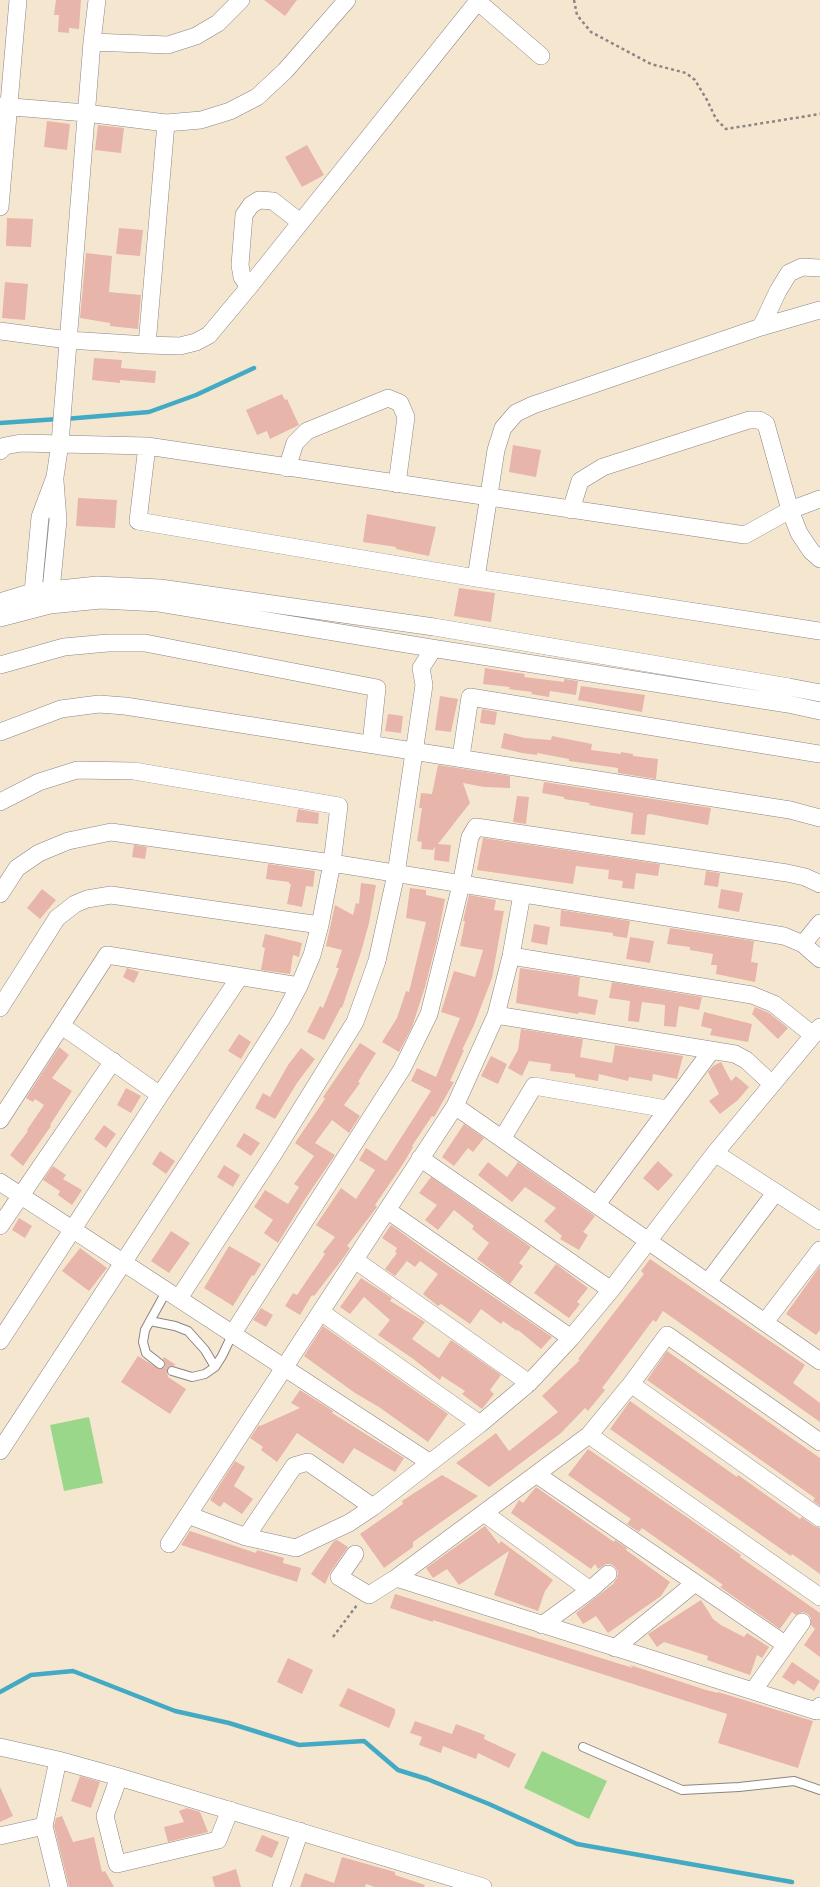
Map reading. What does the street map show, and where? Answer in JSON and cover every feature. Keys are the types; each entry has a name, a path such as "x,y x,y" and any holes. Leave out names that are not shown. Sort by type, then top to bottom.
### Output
{"street":[{"path":"0,207 5,107 18,0"},
{"path":"32,600 38,536 44,504 55,476 60,443 86,113 97,0"},
{"path":"92,42 168,45 196,36 218,23 241,0"},
{"path":"5,107 86,113 166,123 201,120 230,111 257,97 285,71 347,0"},
{"path":"0,331 68,340 147,345 180,346 196,342 209,335 249,287 477,1 541,56"},
{"path":"147,345 166,123"},
{"path":"249,287 242,277 240,265 244,215 251,205 259,200 273,201 300,222"},
{"path":"761,327 778,290 790,273 802,267 820,268"},
{"path":"476,578 496,450 504,428 516,413 533,405 761,327 820,310"},
{"path":"287,468 295,443 307,431 388,398 400,404 406,417 397,484"},
{"path":"571,510 580,481 603,467 749,420 759,420 766,424 790,510 799,533 811,551 820,559"},
{"path":"0,451 6,446 20,443 147,446 488,498 745,535 790,510 820,499"},
{"path":"147,446 138,521 476,578 820,631"},
{"path":"50,597 58,508 55,476"},
{"path":"38,536 56,537"},
{"path":"0,602 32,600 97,586 160,588 434,627 789,686 820,693"},
{"path":"50,597 159,603 431,651 788,704 820,711"},
{"path":"0,618 32,600"},
{"path":"173,1294 274,1153 355,1022 377,961 396,874 424,685 421,668 431,651 434,627"},
{"path":"0,665 64,647 108,643 145,644 377,688 372,744"},
{"path":"461,757 470,697 820,754"},
{"path":"0,732 61,709 99,704 132,707 461,757 790,810 820,818"},
{"path":"0,802 39,782 77,770 134,770 339,806 332,863 320,925 312,955 299,986 279,1024 0,1451"},
{"path":"233,1333 402,1069 429,1014 462,885 470,837 476,827 787,873 805,877 820,884"},
{"path":"0,894 17,868 39,853 68,841 111,832 332,863 784,936 803,944 820,960"},
{"path":"169,1544 285,1368 420,1158 456,1106 496,1015 511,956 522,894"},
{"path":"0,1008 57,918 75,904 87,898 111,895 320,925"},
{"path":"803,944 820,923"},
{"path":"0,1120 107,955 239,978 299,986"},
{"path":"188,1515 246,1537 296,1548 349,1523 373,1507 429,1462 480,1424 529,1383 571,1338 610,1290 715,1153 816,1031 774,1004 752,995 511,956"},
{"path":"0,1341 160,1095 239,978"},
{"path":"496,1015 735,1054 746,1060 772,1084"},
{"path":"62,1026 160,1095"},
{"path":"597,1204 712,1050"},
{"path":"0,1226 113,1061"},
{"path":"502,1139 534,1086 667,1109"},
{"path":"456,1106 820,1361"},
{"path":"715,1153 775,1193 820,1220"},
{"path":"420,1158 610,1290"},
{"path":"0,1182 429,1462"},
{"path":"708,1282 775,1193"},
{"path":"387,1210 571,1338"},
{"path":"765,1322 820,1250"},
{"path":"355,1260 529,1383"},
{"path":"321,1312 480,1424"},
{"path":"355,1554 339,1577 370,1595 396,1578 589,1435 631,1384 667,1335 820,1442"},
{"path":"631,1384 820,1518"},
{"path":"589,1435 820,1596"},
{"path":"246,1537 294,1466 308,1462 373,1507"},
{"path":"536,1474 786,1645"},
{"path":"484,1513 590,1590"},
{"path":"542,1625 590,1590 608,1574"},
{"path":"396,1578 816,1711 820,1706"},
{"path":"615,1648 695,1583"},
{"path":"753,1691 802,1622"},
{"path":"0,1747 119,1776 483,1887"},
{"path":"58,1760 44,1826 60,1887"},
{"path":"119,1776 105,1816 117,1864 218,1840 230,1810"},
{"path":"0,1836 44,1826"},
{"path":"281,1887 300,1831"}],"lane":[{"path":"160,1364 146,1353 143,1342 145,1330 150,1321 173,1294"},
{"path":"150,1321 175,1326 188,1332 205,1350 215,1367"},
{"path":"172,1371 192,1377 205,1374 215,1367 233,1333"},
{"path":"583,1748 682,1790 739,1787 794,1781 820,1790"}],"path":[{"path":"574,0 578,15 591,32 651,64 686,74 695,80 716,119 726,129 820,114"},
{"path":"333,1636 357,1605 370,1595"}],"green space":[{"path":"89,1417 103,1483 64,1491 50,1425"},
{"path":"542,1751 607,1781 589,1819 524,1788"}],"building":[{"path":"56,0 81,0 79,29 69,28 69,33 58,32 59,15 54,15"},
{"path":"264,0 297,0 285,16"},
{"path":"47,121 70,124 67,150 44,147"},
{"path":"98,125 124,128 121,153 95,150"},
{"path":"307,145 324,175 302,187 285,157"},
{"path":"7,218 33,219 31,247 6,246"},
{"path":"119,228 143,230 140,256 116,254"},
{"path":"86,253 112,256 109,292 141,295 138,329 110,326 110,323 80,318"},
{"path":"5,282 28,284 25,320 2,318"},
{"path":"94,358 122,360 121,368 156,371 155,383 120,380 120,383 92,380"},
{"path":"282,394 285,400 287,399 299,425 270,439 267,431 257,435 246,410"},
{"path":"513,445 541,450 536,477 509,472"},
{"path":"78,498 117,500 115,528 76,526"},
{"path":"367,514 436,527 429,556 396,549 396,547 363,542"},
{"path":"459,588 495,593 491,622 454,616"},
{"path":"485,668 525,674 524,677 564,682 564,679 578,681 576,695 550,691 549,697 531,694 532,692 509,689 510,687 483,684"},
{"path":"581,686 645,695 642,712 578,700"},
{"path":"440,696 458,699 451,732 435,730"},
{"path":"482,709 497,712 495,725 480,723"},
{"path":"388,714 403,716 401,733 385,731"},
{"path":"504,733 525,738 551,740 552,736 592,744 591,750 621,754 621,752 633,754 633,756 658,759 656,779 618,773 618,768 569,761 569,759 537,753 537,755 522,753 501,748"},
{"path":"438,765 510,776 510,788 484,787 463,783 470,803 438,844 451,845 449,862 434,860 435,847 433,850 421,849 422,842 417,841 422,808 419,808 421,793 432,794"},
{"path":"544,782 711,808 708,825 650,814 647,815 645,835 631,834 633,813 589,805 590,803 564,799 564,797 542,793"},
{"path":"517,796 529,797 526,824 513,822"},
{"path":"298,809 319,813 318,824 296,822"},
{"path":"483,838 660,864 658,876 636,873 634,889 622,888 623,881 608,879 609,870 576,866 573,884 477,870"},
{"path":"134,845 147,847 145,859 132,857"},
{"path":"268,864 315,871 313,887 306,886 302,907 287,904 291,884 289,884 289,882 266,879"},
{"path":"706,871 720,873 718,887 704,885"},
{"path":"361,883 376,885 369,923 342,1008 341,1007 324,1040 307,1032 320,1006 323,1008 339,968 336,968 342,950 326,946 335,905 353,915 356,903 359,904"},
{"path":"410,888 426,890 426,895 445,899 437,940 425,987 412,1027 399,1052 382,1042 397,1018 406,991 409,992 426,922 406,918"},
{"path":"42,889 56,900 40,919 27,908"},
{"path":"721,889 743,893 739,912 718,908"},
{"path":"469,895 496,900 494,910 504,911 492,978 474,1025 462,1050 464,1050 450,1081 454,1082 434,1117 432,1116 412,1146 413,1147 403,1164 375,1205 377,1207 347,1246 350,1248 314,1296 312,1295 300,1315 285,1306 293,1293 297,1295 325,1254 323,1252 335,1237 316,1225 341,1188 356,1199 375,1170 359,1160 366,1148 386,1161 431,1091 411,1081 417,1068 436,1077 460,1018 441,1012 454,971 475,977 483,950 460,946 465,921 463,921"},
{"path":"561,910 630,921 627,938 613,936 613,933 560,926"},
{"path":"534,924 550,927 547,945 531,942"},
{"path":"670,928 754,941 751,962 758,963 755,982 716,974 717,965 711,965 713,954 690,950 690,947 667,944"},
{"path":"265,934 302,943 299,957 293,955 290,974 261,970 265,948 262,947"},
{"path":"630,937 654,941 650,963 626,959"},
{"path":"127,968 139,972 134,983 123,977"},
{"path":"520,968 580,977 578,996 598,1000 595,1015 579,1012 578,1014 516,1003"},
{"path":"612,982 702,997 699,1010 679,1006 676,1027 664,1026 665,1005 642,1002 639,1022 628,1021 630,1001 609,998"},
{"path":"755,1007 769,1013 788,1028 778,1039 752,1014"},
{"path":"704,1012 752,1024 748,1042 710,1035 712,1029 701,1026"},
{"path":"521,1029 583,1039 580,1057 612,1063 615,1045 683,1056 677,1079 653,1074 652,1081 629,1077 628,1081 599,1074 598,1081 575,1077 575,1074 550,1071 551,1064 529,1061 522,1076 508,1068 518,1050"},
{"path":"239,1034 251,1042 241,1059 228,1051"},
{"path":"360,1043 376,1053 358,1082 360,1083 344,1105 360,1116 349,1133 332,1120 315,1143 335,1155 305,1199 278,1243 264,1233 273,1220 254,1207 265,1190 288,1204 299,1187 294,1184 314,1156 295,1143 325,1099 323,1097"},
{"path":"59,1047 69,1055 52,1078 72,1091 50,1125 51,1126 23,1166 10,1155 28,1131 27,1130 44,1105 35,1099 33,1102 26,1098"},
{"path":"301,1048 315,1059 297,1083 275,1119 255,1108 263,1093 270,1097 288,1065"},
{"path":"491,1056 507,1064 498,1084 481,1076"},
{"path":"721,1062 731,1081 736,1076 749,1087 738,1100 720,1114 709,1101 719,1094 708,1072 713,1066"},
{"path":"126,1088 141,1096 131,1113 117,1105"},
{"path":"464,1124 484,1138 473,1152 468,1148 454,1166 442,1157"},
{"path":"104,1125 116,1134 106,1148 94,1139"},
{"path":"244,1133 260,1143 251,1156 236,1146"},
{"path":"160,1151 175,1161 166,1174 152,1164"},
{"path":"658,1161 673,1175 658,1191 643,1178"},
{"path":"488,1162 507,1177 518,1162 595,1216 583,1232 588,1235 579,1250 560,1239 562,1236 544,1221 556,1208 525,1187 512,1202 478,1175"},
{"path":"224,1165 240,1175 233,1187 217,1177"},
{"path":"53,1166 66,1175 63,1179 82,1190 72,1205 58,1195 60,1191 43,1180"},
{"path":"431,1177 531,1247 519,1263 523,1266 510,1284 477,1259 489,1243 472,1229 474,1226 454,1210 438,1230 425,1220 437,1205 419,1193"},
{"path":"19,1218 32,1226 25,1238 12,1230"},
{"path":"391,1225 552,1337 541,1349 518,1330 517,1331 503,1321 501,1324 481,1309 470,1324 441,1304 438,1306 423,1294 438,1274 420,1261 415,1267 407,1261 395,1276 385,1269 397,1253 395,1252 397,1248 382,1238"},
{"path":"171,1231 190,1243 169,1273 151,1261"},
{"path":"229,1246 261,1264 254,1276 252,1275 233,1306 204,1288"},
{"path":"80,1248 107,1268 89,1291 62,1271"},
{"path":"650,1259 805,1365 793,1383 820,1403 820,1422 663,1311 656,1322 653,1320 602,1388 605,1390 588,1411 585,1408 561,1433 489,1487 456,1463 496,1433 509,1451 558,1412 542,1396 580,1360 578,1359 644,1274 641,1271"},
{"path":"556,1264 588,1288 577,1302 580,1304 569,1318 534,1293"},
{"path":"820,1266 820,1330 816,1335 786,1314"},
{"path":"361,1278 392,1298 390,1301 425,1322 412,1339 439,1358 451,1340 501,1375 490,1390 494,1394 482,1409 462,1394 465,1391 442,1376 440,1380 412,1358 378,1335 390,1320 364,1297 350,1314 340,1307"},
{"path":"261,1308 273,1315 266,1327 253,1320"},
{"path":"323,1326 448,1414 428,1442 379,1407 355,1393 304,1356"},
{"path":"667,1351 820,1458 820,1506 813,1501 815,1498 647,1380"},
{"path":"138,1356 159,1369 165,1367 164,1357 176,1365 168,1367 168,1377 186,1389 170,1414 121,1382"},
{"path":"300,1390 333,1411 332,1413 404,1458 395,1472 354,1448 343,1464 297,1433 277,1462 261,1450 263,1447 250,1438 259,1425 260,1426 300,1408 291,1403"},
{"path":"630,1401 737,1477 738,1475 800,1519 802,1517 814,1526 820,1528 820,1574 792,1554 791,1556 610,1429"},
{"path":"588,1449 741,1555 740,1557 820,1613 820,1657 804,1645 815,1629 811,1625 811,1618 808,1614 803,1612 796,1615 792,1612 780,1629 720,1587 723,1585 642,1528 639,1532 627,1524 631,1519 568,1475"},
{"path":"235,1461 245,1467 234,1486 253,1499 242,1514 224,1502 220,1507 210,1500"},
{"path":"442,1475 478,1496 413,1542 413,1547 384,1568 360,1534 403,1504 402,1501"},
{"path":"536,1487 614,1542 615,1540 627,1548 626,1550 670,1582 661,1596 608,1633 596,1616 583,1624 576,1613 613,1584 617,1578 618,1572 611,1564 606,1564 598,1569 595,1564 591,1569 511,1513 519,1500 523,1503"},
{"path":"485,1526 499,1544 501,1541 553,1580 545,1591 538,1611 494,1595 509,1551 459,1585 447,1569 433,1578 426,1568"},
{"path":"190,1531 256,1553 257,1550 284,1558 283,1563 301,1568 297,1582 181,1545"},
{"path":"337,1540 348,1547 331,1571 325,1584 311,1574 334,1541"},
{"path":"395,1594 633,1668 630,1665 706,1690 718,1692 813,1721 798,1768 718,1743 727,1714 433,1620 433,1622 390,1608"},
{"path":"701,1600 713,1619 721,1625 744,1637 747,1633 769,1647 762,1658 757,1655 750,1675 707,1660 708,1656 664,1642 657,1647 648,1634"},
{"path":"288,1658 313,1670 302,1694 277,1682"},
{"path":"792,1662 820,1681 814,1691 798,1680 794,1685 782,1677"},
{"path":"348,1688 395,1709 395,1714 389,1728 339,1706"},
{"path":"415,1721 452,1734 456,1724 485,1735 484,1739 516,1754 509,1768 478,1753 476,1759 443,1746 441,1753 419,1745 422,1737 410,1733"},
{"path":"80,1776 100,1782 91,1808 71,1801"},
{"path":"0,1787 13,1816 0,1822"},
{"path":"187,1808 200,1812 208,1832 168,1842 164,1827 184,1822 179,1811"},
{"path":"62,1816 73,1842 94,1837 102,1872 105,1871 114,1887 69,1887 54,1826 56,1818"},
{"path":"262,1835 279,1842 272,1858 255,1851"},
{"path":"342,1857 395,1872 395,1875 425,1885 424,1887 375,1887 366,1884 365,1887 300,1887 305,1873 334,1883"},
{"path":"236,1869 241,1887 215,1887 212,1877"}],"waterway":[{"path":"65,419 149,412 196,395 254,368"},
{"path":"0,423 58,419"},
{"path":"0,1692 31,1675 73,1671 175,1711 229,1723 299,1745 364,1741 398,1770 427,1779 489,1804 577,1844 792,1882"}]}
